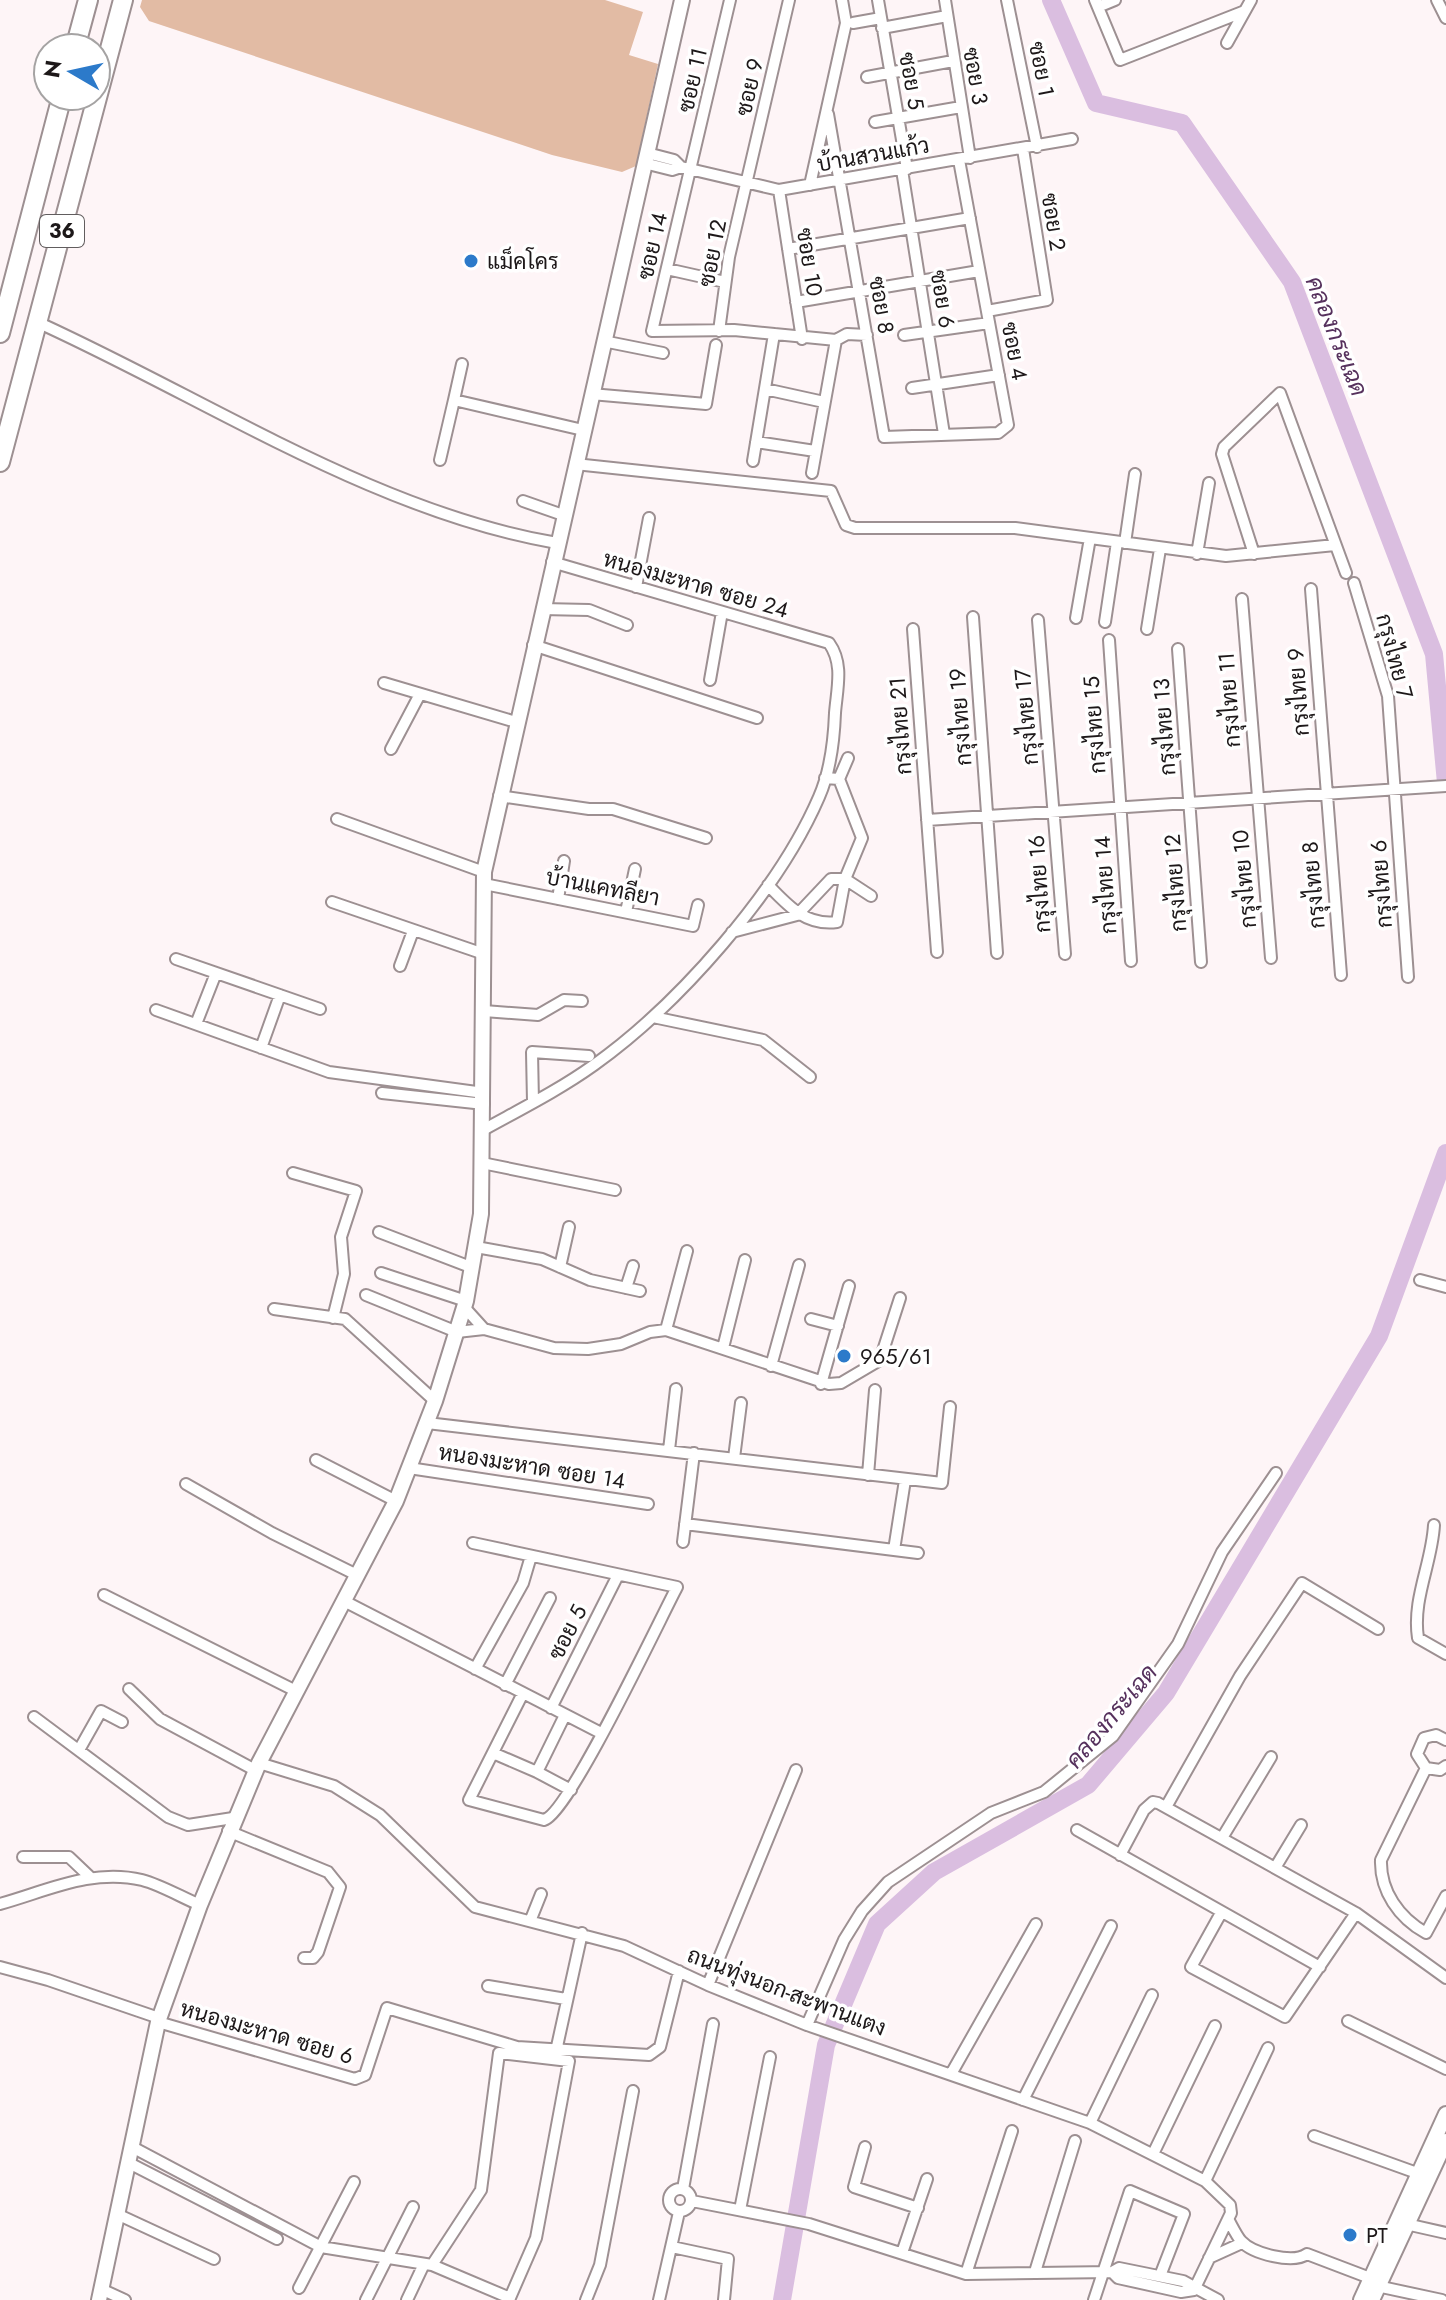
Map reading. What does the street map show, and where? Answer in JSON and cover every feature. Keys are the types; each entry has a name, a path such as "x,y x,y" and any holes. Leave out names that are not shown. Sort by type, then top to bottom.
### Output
{"highway":[{"path":"79,32 88,0"},
{"name":"36","path":"0,462 123,0"},
{"name":"36","path":"0,333 58,112"}],"street":[{"path":"125,2300 101,2295 159,2020 200,1905 257,1766 396,1501 435,1401 466,1304 476,1247 482,1163 484,878 533,645 682,0"},
{"name":"ซอย 11","path":"686,168 730,0"},
{"name":"ซอย 9","path":"748,183 789,0"},
{"path":"810,185 846,23 842,0"},
{"name":"ซอย 5","path":"878,0 899,118 904,170"},
{"name":"ซอย 3","path":"945,0 961,107 964,159"},
{"name":"ซอย 1","path":"1007,0 1037,147"},
{"path":"1115,0 1097,3 1120,60 1245,11"},
{"path":"1227,43 1251,0"},
{"path":"1437,0 1446,18"},
{"path":"853,23 947,16"},
{"path":"867,77 953,61"},
{"path":"875,122 961,107"},
{"name":"ซอย 8","path":"828,114 884,437"},
{"name":"บ้านสวนแก้ว","path":"646,158 674,160 686,168 779,190 1072,139"},
{"name":"ซอย 2","path":"987,311 1047,300 1023,149"},
{"name":"ซอย 4","path":"884,437 998,433 1006,428 1008,420 970,218 964,159"},
{"name":"ซอย 14","path":"686,168 652,331 719,331"},
{"name":"ซอย 6","path":"904,170 944,434"},
{"name":"ซอย 12","path":"719,331 725,282 748,183"},
{"name":"ซอย 10","path":"779,190 802,339"},
{"path":"788,249 970,218"},
{"path":"667,269 725,282"},
{"path":"796,302 979,271"},
{"path":"37,322 133,366 386,492 454,519 506,534 557,543"},
{"path":"904,335 989,323"},
{"path":"719,331 836,340 847,334 867,335"},
{"path":"753,461 774,334"},
{"path":"812,473 836,340"},
{"path":"603,341 663,353"},
{"path":"591,394 706,404 716,345"},
{"path":"440,460 462,364"},
{"path":"912,388 999,375"},
{"path":"765,389 824,402"},
{"path":"1254,554 1222,454 1224,447 1280,393 1346,573"},
{"path":"454,400 583,430"},
{"path":"756,442 815,451"},
{"path":"575,464 831,491 846,525 855,528 1015,528 1197,554 1254,554 1335,545"},
{"path":"1105,622 1135,474"},
{"path":"1197,554 1209,483"},
{"path":"523,501 563,515"},
{"path":"636,587 649,518"},
{"path":"1076,618 1090,538"},
{"path":"1147,629 1160,549"},
{"name":"หนองมะหาด ซอย 24","path":"552,562 829,643 839,657 835,724 825,778"},
{"name":"กรุงไทย 7","path":"1354,583 1388,696 1394,788"},
{"name":"กรุงไทย 9","path":"1311,589 1325,791"},
{"name":"กรุงไทย 11","path":"1242,599 1257,797"},
{"path":"542,609 589,610 627,625"},
{"path":"710,680 722,612"},
{"name":"กรุงไทย 19","path":"973,617 997,953"},
{"name":"กรุงไทย 17","path":"1038,620 1054,811"},
{"name":"กรุงไทย 21","path":"913,629 937,952"},
{"name":"กรุงไทย 15","path":"1109,640 1119,807"},
{"path":"533,645 757,718"},
{"name":"กรุงไทย 13","path":"1178,649 1189,802"},
{"path":"384,683 516,722"},
{"path":"391,749 420,694"},
{"path":"732,932 797,915 837,922 845,879 862,838 839,779 848,758"},
{"path":"483,1130 598,1063 653,1017 732,932 768,885 819,796 825,778 839,779"},
{"path":"927,820 1325,791 1446,786"},
{"name":"กรุงไทย 6","path":"1394,788 1408,977"},
{"name":"กรุงไทย 8","path":"1325,791 1341,975"},
{"path":"499,796 589,809 613,809 706,838"},
{"name":"กรุงไทย 10","path":"1257,797 1271,958"},
{"name":"กรุงไทย 12","path":"1189,802 1201,962"},
{"name":"กรุงไทย 14","path":"1119,807 1131,961"},
{"name":"กรุงไทย 16","path":"1054,811 1065,954"},
{"name":"บ้านแคทลียา","path":"337,819 484,878 558,899 693,926 698,905"},
{"path":"558,899 564,861"},
{"path":"626,912 635,869"},
{"path":"797,915 831,879 845,879 871,896"},
{"path":"768,885 797,915"},
{"path":"332,902 484,954"},
{"path":"400,966 413,931"},
{"path":"176,959 320,1009"},
{"path":"196,1024 216,973"},
{"path":"261,1048 280,995"},
{"path":"484,1011 538,1015 564,1000 582,1001"},
{"path":"156,1010 339,1074 484,1099"},
{"path":"653,1017 763,1040 810,1077"},
{"path":"533,1102 532,1052 589,1056"},
{"path":"382,1093 484,1099"},
{"path":"482,1163 615,1190"},
{"path":"293,1173 356,1191 341,1237 344,1274 333,1318"},
{"path":"560,1267 569,1227"},
{"path":"379,1232 473,1268"},
{"path":"476,1247 542,1259 590,1280 640,1291"},
{"path":"666,1330 687,1251"},
{"path":"723,1348 745,1260"},
{"path":"771,1366 799,1265"},
{"path":"626,1288 633,1266"},
{"path":"381,1273 466,1304 484,1329"},
{"path":"1420,1280 1446,1287"},
{"path":"821,1384 849,1286"},
{"path":"366,1295 457,1332 484,1329 532,1344 588,1349 621,1344 650,1332 666,1330 821,1384 841,1383 880,1360 900,1298"},
{"path":"274,1309 341,1318 435,1401"},
{"path":"811,1319 838,1326"},
{"path":"669,1450 676,1389"},
{"path":"868,1475 875,1390"},
{"path":"734,1458 741,1403"},
{"path":"427,1423 942,1483 950,1407"},
{"path":"683,1542 694,1453"},
{"path":"316,1460 396,1501"},
{"name":"หนองมะหาด ซอย 14","path":"409,1468 648,1504"},
{"path":"811,2026 844,1940 862,1911 888,1882 991,1813 1044,1792 1076,1770 1113,1736 1178,1644 1222,1552 1276,1473"},
{"path":"894,1550 905,1480"},
{"path":"186,1484 272,1533 357,1575"},
{"path":"685,1524 918,1553"},
{"path":"1434,1525 1433,1549 1415,1619 1418,1638 1446,1654"},
{"path":"473,1543 677,1587 571,1790 552,1818 544,1820 469,1800 522,1695"},
{"path":"475,1669 523,1583 531,1556"},
{"name":"ซอย 5","path":"551,1708 618,1575"},
{"path":"1166,1807 1240,1676 1302,1583 1378,1629"},
{"path":"104,1595 296,1691"},
{"path":"505,1685 550,1598"},
{"path":"344,1601 601,1733"},
{"name":"ถนนทุ่งนอก-สะพานแตง","path":"129,1689 160,1719 257,1766 334,1786 380,1815 475,1907 531,1919 624,1946 708,1985 811,2026 1090,2123 1205,2181 1230,2205 1228,2219"},
{"path":"79,1750 101,1711 122,1722"},
{"path":"537,1772 565,1715"},
{"path":"34,1717 180,1822 188,1825 231,1825 328,1872 340,1887 318,1952 313,1958 304,1958"},
{"path":"1446,1740 1436,1735 1421,1742 1417,1754 1426,1768 1440,1770 1446,1766"},
{"path":"493,1753 571,1790"},
{"path":"1222,1838 1271,1757"},
{"path":"1426,1768 1381,1860 1380,1877 1386,1893 1414,1926 1426,1933 1446,1896"},
{"path":"708,1985 796,1770"},
{"path":"1120,1855 1153,1802 1356,1913 1446,1978"},
{"path":"1275,1868 1301,1825"},
{"path":"1077,1830 1320,1967"},
{"path":"23,1857 69,1857 89,1876"},
{"path":"0,1904 89,1876 117,1875 144,1880 200,1905"},
{"path":"531,1919 541,1894"},
{"path":"1221,1913 1191,1967 1285,2017 1356,1913"},
{"path":"951,2074 1036,1924"},
{"path":"1023,2100 1111,1926"},
{"path":"556,2051 582,1933"},
{"path":"0,1967 48,1980 159,2020"},
{"name":"หนองมะหาด ซอย 6","path":"159,2020 355,2079 365,2075 387,2008 494,2042 556,2051 649,2055 657,2051 679,1971"},
{"path":"488,1986 566,1999"},
{"path":"1090,2123 1152,1995"},
{"path":"1348,2021 1446,2069"},
{"path":"713,2024 683,2189 692,2201 809,2224 966,2274 1107,2272 1119,2268 1157,2281 1183,2281 1194,2290 1218,2300"},
{"path":"1153,2154 1215,2026"},
{"path":"1205,2181 1268,2048"},
{"path":"134,2148 321,2247 428,2265 509,2299 536,2238 569,2061 499,2053 481,2190 428,2265 407,2300"},
{"path":"740,2210 770,2057"},
{"path":"586,2300 600,2265 633,2091"},
{"path":"1373,2288 1417,2173 1446,2114"},
{"path":"966,2274 1012,2131"},
{"path":"1314,2136 1417,2173"},
{"path":"1035,2272 1075,2141"},
{"path":"1361,2300 1373,2288 1441,2162 1446,2141"},
{"path":"865,2147 854,2187 918,2208"},
{"path":"129,2163 277,2239"},
{"path":"902,2253 927,2179"},
{"path":"299,2288 354,2182"},
{"path":"679,2212 670,2205 669,2198 676,2190 683,2189"},
{"path":"1094,2300 1107,2272 1130,2191 1184,2214 1150,2300"},
{"path":"679,2212 686,2210 692,2201"},
{"path":"366,2300 413,2207"},
{"path":"659,2300 679,2212"},
{"path":"119,2215 214,2259"},
{"path":"1228,2219 1242,2243 1283,2259 1293,2260 1307,2254 1373,2288 1442,2300"},
{"path":"1194,2290 1228,2219"},
{"path":"1406,2224 1446,2233"},
{"path":"1209,2258 1242,2243"},
{"path":"672,2247 728,2259 724,2300"}],"shaded area":[{"path":"142,0 605,0 643,12 629,55 658,64 636,166 622,172 552,155 149,21 140,7"}],"waterway":[{"name":"คลองกระเฉด","path":"1051,0 1096,103 1182,123 1292,282 1434,654 1446,783"},
{"name":"คลองกระเฉด","path":"782,2300 826,2045 877,1924 934,1872 1088,1785 1166,1693 1379,1336 1446,1153"}],"place":[{"name":"แม็คโคร","path":"471,261"},
{"name":"965/61","path":"844,1356"},
{"name":"PT","path":"1350,2235"}]}
